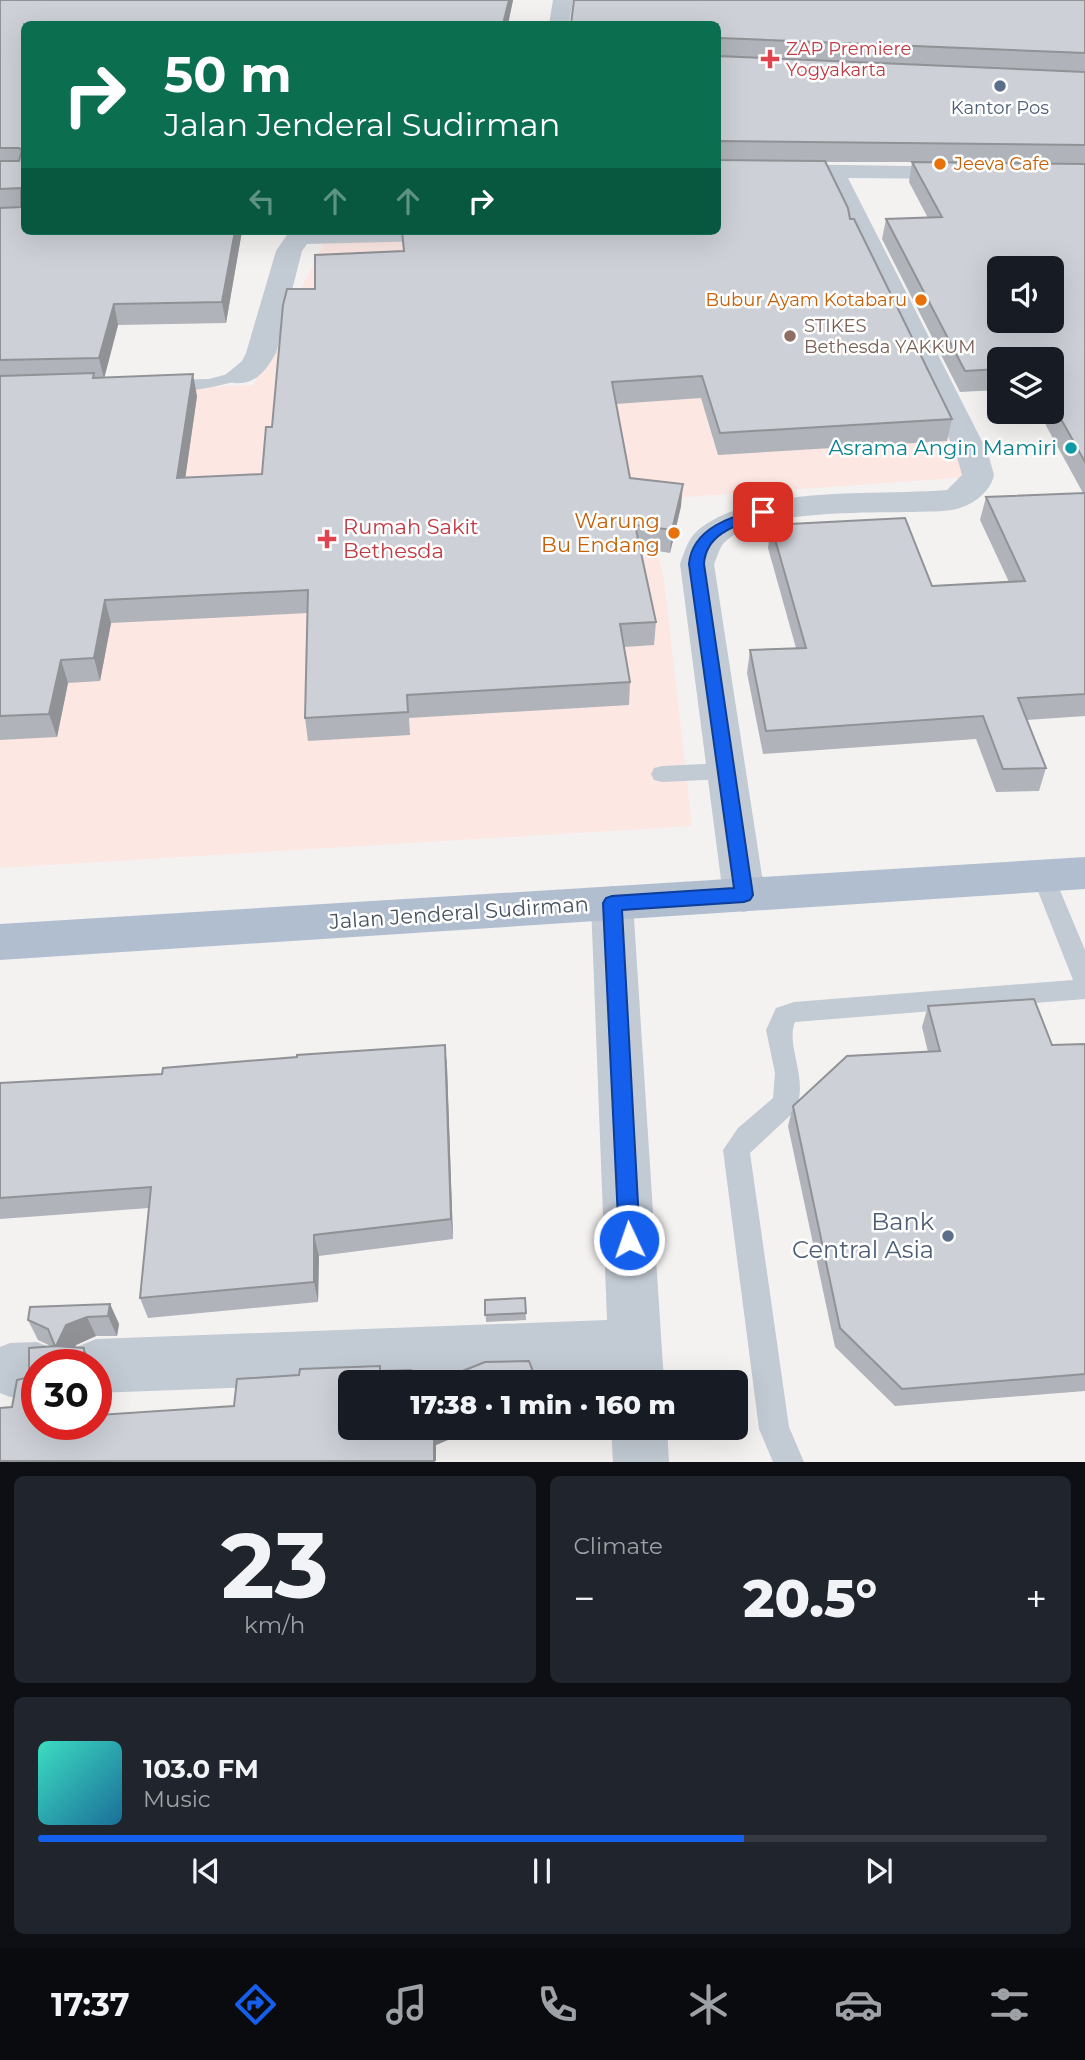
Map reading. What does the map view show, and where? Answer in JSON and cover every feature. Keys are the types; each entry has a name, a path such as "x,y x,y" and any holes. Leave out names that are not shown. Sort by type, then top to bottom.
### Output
{"main road":[{"name":"Jalan Jenderal Sudirman","path":"0,942 1085,873"}],"street":[{"path":"560,21 563,0"},
{"path":"721,170 992,173"},
{"path":"744,895 696,564 702,543 719,528 732,522 778,509 955,499 976,484 979,476 972,453 832,170"},
{"path":"239,376 253,367 261,353 289,251 298,238 309,235"},
{"path":"112,1366 636,1364 612,903"},
{"path":"640,1440 641,1461"}],"lane":[{"path":"153,386 209,384 239,376"},
{"path":"663,774 725,771"},
{"path":"1044,876 1085,979"},
{"path":"789,1461 774,1429 736,1150 747,1133 767,1122 786,1103 788,1073 779,1030 780,1021 794,1012 1085,989"}],"shaded area":[{"name":"Rumah Sakit Bethesda","path":"827,181 971,477 645,500 664,579 692,826 0,868 0,395 253,385 325,241 460,235 721,235 721,230"}],"building":[{"path":"0,0 509,0 504,21 21,21 21,149 0,148"},
{"path":"574,0 1085,0 1085,53 721,38 721,21 571,21"},
{"path":"721,56 1085,72 1085,145 721,141"},
{"path":"21,154 21,188 0,189 0,161 19,161"},
{"name":"Rumah Sakit Bethesda","path":"721,160 825,161 848,208 850,219 854,219 952,419 720,433 702,376 612,382 630,478 683,484 672,530 635,525 656,622 620,624 630,682 407,695 408,712 305,718 308,590 105,600 94,658 61,660 49,714 0,716 0,376 94,373 93,378 193,374 177,478 262,474 266,427 272,427 283,305 287,289 315,289 315,255 404,251 402,235 721,235"},
{"path":"912,162 1085,164 1085,462 1064,424 1064,347 987,347 987,370 965,371 886,219 942,217"},
{"path":"21,207 21,235 234,235 222,302 114,304 99,358 0,360 0,208"},
{"path":"1085,493 1085,694 1018,698 1046,768 1003,769 983,716 766,731 750,650 806,648 771,525 905,518 932,586 1025,581 986,497"},
{"name":"Bank Central Asia","path":"1034,999 1052,1045 1085,1044 1085,1374 902,1389 840,1328 793,1106 847,1056 940,1051 928,1006"},
{"path":"445,1045 451,1219 314,1235 314,1282 140,1298 151,1187 0,1198 0,1083 162,1074 163,1068"},
{"path":"525,1298 526,1313 485,1315 485,1300"},
{"path":"110,1304 108,1316 87,1317 66,1325 56,1346 84,1349 29,1349 55,1346 48,1329 28,1320 30,1307"},
{"path":"529,1361 532,1370 465,1370 485,1362"},
{"path":"380,1366 380,1370 338,1370 338,1440 434,1440 434,1461 0,1461 0,1408 12,1407 17,1380 21,1379 21,1440 112,1440 112,1414 234,1406 237,1379 299,1375 300,1369"}],"place":[{"name":"ZAP Premiere Yogyakarta","path":"770,59"},
{"name":"Kantor Pos","path":"1000,86"},
{"name":"Jeeva Cafe","path":"940,164"},
{"name":"Bubur Ayam Kotabaru","path":"921,300"},
{"name":"STIKES Bethesda YAKKUM","path":"790,336"},
{"name":"Asrama Angin Mamiri","path":"1071,448"},
{"name":"Warung Bu Endang","path":"674,533"},
{"name":"Rumah Sakit Bethesda","path":"327,539"},
{"name":"Bank Central Asia","path":"948,1236"}],"route":[{"path":"629,1240 612,903 744,895 696,564 702,543 719,528 763,512"}]}
